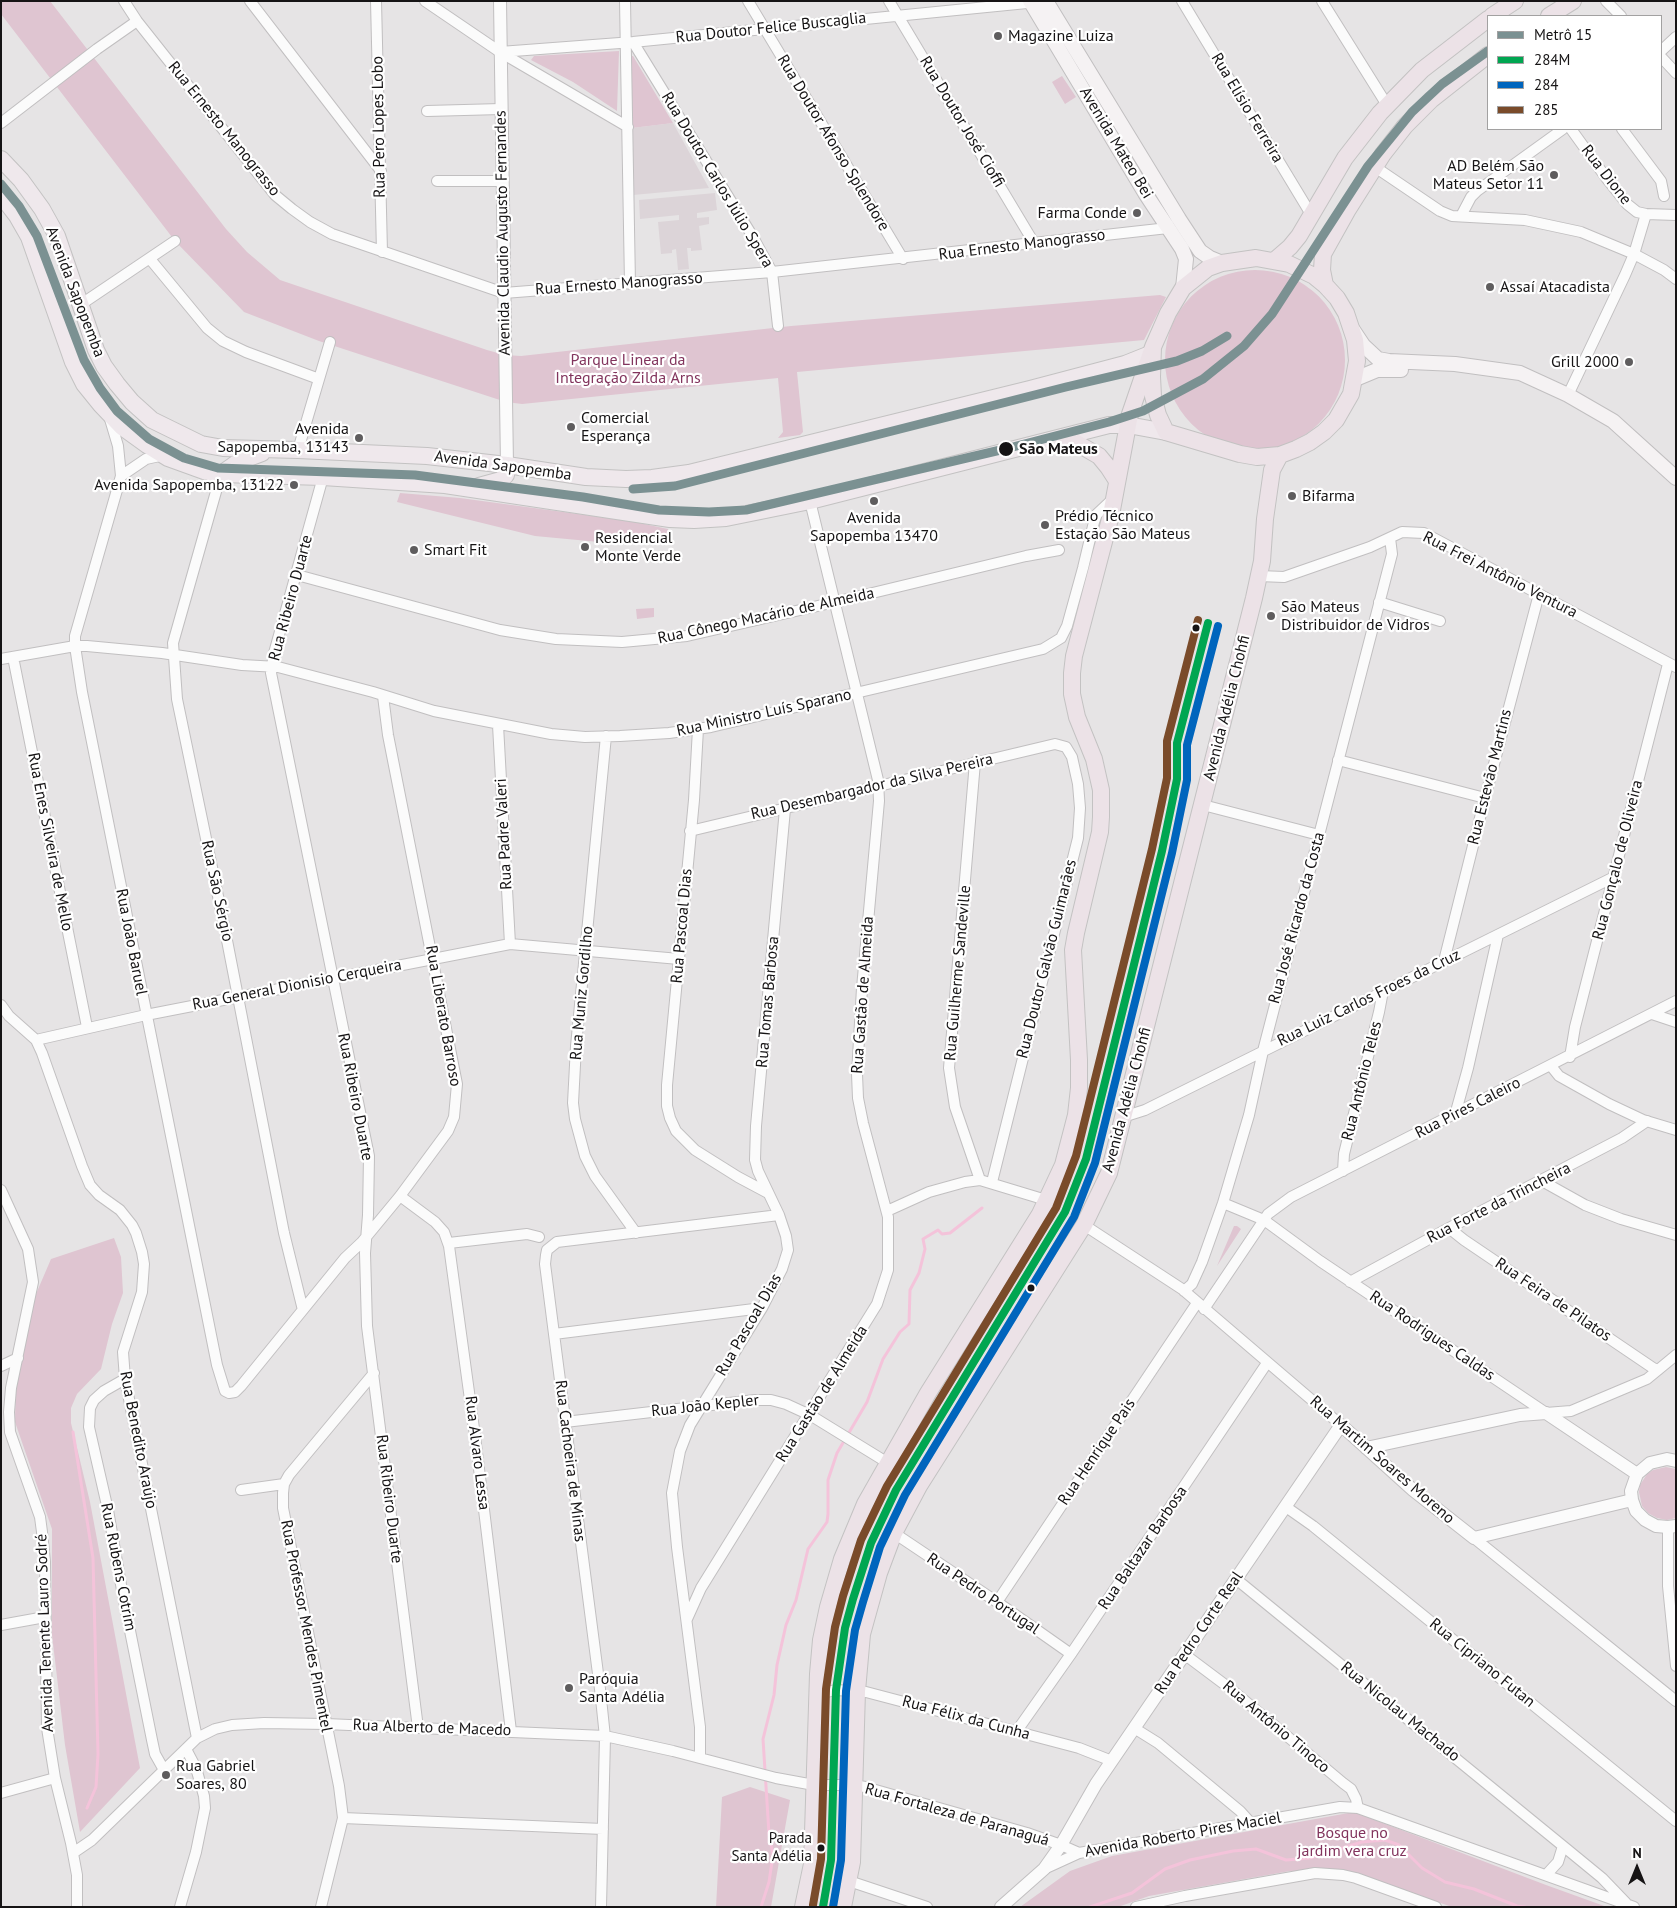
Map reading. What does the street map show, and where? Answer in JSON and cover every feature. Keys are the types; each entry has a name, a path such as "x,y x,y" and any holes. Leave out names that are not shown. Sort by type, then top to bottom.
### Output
{"highway":[{"path":"1494,15 1515,1"},
{"path":"1551,15 1573,1"},
{"path":"1275,260 1290,247 1312,216 1345,158 1387,105 1422,70 1487,20"},
{"path":"1325,285 1322,270 1323,254 1375,167 1405,126 1431,100 1487,56"},
{"path":"803,1907 812,1864 817,1694 822,1640 828,1608 842,1559 865,1504 888,1463 928,1394 1040,1214 1063,1165 1076,1115 1079,1088 1079,1060 1073,950 1098,840 1101,817 1100,790 1094,759 1078,717 1072,694 1072,674 1074,656 1114,498 1134,398 1152,350 1168,313 1183,288 1208,268 1222,262 1256,258 1275,260 1302,269 1325,285 1337,298 1353,329 1357,361 1351,394 1336,420 1324,432 1296,450 1280,455 1257,457 1240,454 1166,432 1158,415 1154,396 1152,350"},
{"path":"1066,436 1099,456 1117,481"},
{"name":"Avenida Adélia Chohfi","path":"843,1907 852,1862 857,1691 862,1634 878,1573 894,1533 919,1486 1084,1225 1109,1173 1259,576 1270,476 1275,462 1280,455"}],"main road":[{"name":"Avenida Mateo Bei","path":"1046,1 1200,251 1210,258 1222,262"},
{"name":"Avenida Mateo Bei","path":"1033,2 1182,249 1186,259 1183,288"},
{"name":"Avenida Sapopemba","path":"1,159 21,180 42,208 57,236 96,350 104,366 132,402 152,420 201,444 216,447 454,458 586,477 611,479 652,478 688,473 1113,368 1134,362 1152,350"},
{"name":"Avenida Sapopemba","path":"1,195 17,216 29,237 72,362 84,384 122,427 164,455 204,471 221,474 324,477 452,486 686,520 726,518 810,501 1109,425 1128,425 1166,432"},
{"path":"1353,329 1363,345 1378,359 1389,362 1455,364 1520,373 1568,395 1613,421 1676,478"},
{"path":"1354,380 1377,370 1454,372 1519,381 1529,378"},
{"path":"216,447 222,460 221,474"},
{"path":"221,474 250,456 276,450"},
{"path":"324,477 338,465 350,459 364,456 392,455"},
{"path":"452,486 481,486 497,482 504,478 507,465"}],"street":[{"name":"Rua Ernesto Manograsso","path":"124,1 137,21 275,195 310,222 332,234 504,293 772,272 1168,228"},
{"path":"250,1 380,171"},
{"name":"Rua Pero Lopes Lobo","path":"376,1 382,252"},
{"path":"425,1 500,52 628,127"},
{"name":"Avenida Claudio Augusto Fernandes","path":"500,1 507,465"},
{"path":"625,1 630,42 628,127 630,284"},
{"name":"Rua Doutor Afonso Splendore","path":"748,1 904,258"},
{"name":"Rua Doutor José Cioffi","path":"889,1 1034,243"},
{"name":"Rua Elísio Ferreira","path":"1182,1 1312,216"},
{"path":"1322,1 1387,105"},
{"path":"1606,1 1620,15"},
{"name":"Rua Doutor Felice Buscaglia","path":"500,52 630,42 1033,2"},
{"path":"1,123 97,49 137,21"},
{"path":"1662,50 1676,37"},
{"name":"Rua Doutor Carlos Júlio Spera","path":"630,42 753,238 772,272 778,326"},
{"path":"1662,58 1676,73"},
{"path":"427,111 501,109"},
{"path":"1461,216 1471,197 1561,130"},
{"name":"Rua Dione","path":"1573,130 1627,204 1637,212 1676,216"},
{"path":"1623,130 1660,179 1664,196"},
{"path":"1375,167 1440,211 1452,216 1526,220 1581,232 1634,254 1664,270 1676,279"},
{"path":"437,182 502,181"},
{"path":"1568,395 1634,254 1646,214"},
{"path":"80,305 175,241"},
{"path":"150,259 208,328 223,341 246,352 320,379"},
{"path":"298,450 330,342"},
{"name":"Rua João Baruel","path":"106,411 116,434 121,476 75,636 76,646 84,702 217,1365 225,1392 235,1392 240,1386"},
{"path":"121,476 146,460 164,455"},
{"name":"Rua São Sérgio","path":"221,474 173,643 177,699 224,925 284,1232 303,1310"},
{"name":"Rua Ribeiro Duarte","path":"324,477 274,653 272,673 369,1156 365,1253 367,1326 418,1728"},
{"name":"Rua Ministro Luís Sparano","path":"1,659 76,646 173,655 242,665 272,667 305,674 434,711 551,734 606,736 669,733 698,729 1043,649 1061,638 1067,626 1094,522 1097,514 1114,498"},
{"name":"Rua Gastão de Almeida","path":"687,1619 701,1588 878,1304 888,1270 886,1211 863,1123 858,1098 857,1074 861,997 879,800 878,785 810,501"},
{"name":"Rua Frei Antônio Ventura","path":"1259,576 1284,576 1370,547 1402,532 1424,532 1672,665"},
{"name":"Rua José Ricardo da Costa","path":"1184,1291 1192,1284 1202,1262 1223,1203 1249,1115 1263,1051 1392,554 1390,538"},
{"name":"Rua Cônego Macário de Almeida","path":"297,575 500,630 556,639 622,642 687,636 1026,556 1059,550"},
{"name":"Rua Estevão Martins","path":"1444,961 1539,594"},
{"path":"1379,602 1440,621"},
{"name":"Rua Enes Silveira de Mello","path":"13,657 87,1027"},
{"name":"Rua Gonçalo de Oliveira","path":"1570,1056 1575,1027 1614,877 1672,665"},
{"name":"Rua Liberato Barroso","path":"240,1386 400,1196 448,1131 454,1117 457,1101 457,1084 388,735 383,696"},
{"name":"Rua Padre Valeri","path":"498,725 510,944"},
{"name":"Rua Pascoal Dias","path":"698,729 667,1085 667,1106 676,1131 695,1150 768,1193 779,1215 786,1236 788,1250 782,1269 762,1308 690,1425 680,1451 672,1493 700,1727 700,1758"},
{"name":"Rua Muniz Gordilho","path":"606,736 576,1046 573,1103 575,1119 585,1156 595,1176 636,1233"},
{"name":"Rua Desembargador da Silva Pereira","path":"690,831 1055,744"},
{"name":"Rua Doutor Galvão Guimarães","path":"992,1182 1078,838 1080,808 1078,784 1072,757 1066,747 1055,744"},
{"path":"1338,760 1485,798"},
{"name":"Rua Guilherme Sandeville","path":"975,762 949,1068 955,1107 980,1180"},
{"path":"1203,805 1319,835"},
{"name":"Rua Tomas Barbosa","path":"768,1193 755,1160 755,1144 785,809"},
{"name":"Rua Luiz Carlos Froes da Cruz","path":"1123,1117 1145,1110 1614,877"},
{"path":"1455,1115 1468,1068 1498,934"},
{"name":"Rua General Dionisio Cerqueira","path":"36,1040 146,1015 510,944 679,959"},
{"name":"Rua Antônio Teles","path":"1343,1171 1344,1154 1380,1012 1383,991"},
{"name":"Rua Pires Caleiro","path":"1264,1220 1268,1214 1291,1197 1676,1002"},
{"name":"Rua Benedito Araújo","path":"1,1005 17,1024 36,1040 90,1185 99,1195 120,1210 132,1225 142,1252 144,1264 142,1292 124,1352 125,1378 197,1738"},
{"path":"1652,1014 1676,1022"},
{"path":"1551,1066 1559,1076 1609,1104 1647,1121 1676,1130"},
{"name":"Rua Forte da Trincheira","path":"1350,1282 1622,1138 1647,1121"},
{"path":"886,1211 929,1192 980,1180 992,1182 1046,1200"},
{"path":"1542,1181 1585,1205 1621,1219 1676,1235"},
{"name":"Avenida Tenente Lauro Sodré","path":"1,1190 28,1249 33,1282 11,1388 10,1432 41,1525 45,1562 44,1617 47,1728 55,1778 74,1853 77,1876 77,1907"},
{"name":"Rua Alvaro Lessa","path":"400,1196 436,1222 444,1232 449,1243 472,1408 511,1731"},
{"name":"Rua Rodrigues Caldas","path":"1223,1203 1264,1220 1320,1262 1637,1474"},
{"name":"Rua Cachoeira de Minas","path":"601,1907 605,1736 545,1264 548,1250 557,1242 779,1215"},
{"name":"Rua Henrique Pais","path":"997,1602 1201,1306 1264,1220"},
{"name":"Rua Martim Soares Moreno","path":"1084,1225 1184,1291 1341,1425 1413,1490 1675,1698"},
{"name":"Rua Feira de Pilatos","path":"1449,1228 1658,1370"},
{"path":"449,1243 527,1234 539,1237"},
{"path":"554,1334 762,1308"},
{"path":"1366,1448 1520,1415 1571,1411 1647,1379 1676,1355"},
{"path":"1,1366 18,1358"},
{"name":"Rua Baltazar Barbosa","path":"1016,1732 1268,1363"},
{"path":"241,1490 284,1484 289,1475 374,1373"},
{"name":"Rua Rubens Cotrim","path":"125,1378 104,1391 94,1400 90,1408 89,1428 108,1510 123,1596 155,1754 164,1770"},
{"name":"Rua João Kepler","path":"565,1422 755,1400 772,1400 810,1415 888,1463"},
{"name":"Rua Pedro Corte Real","path":"1044,1869 1061,1845 1096,1784 1341,1425"},
{"path":"1676,1461 1667,1459 1650,1463 1637,1474 1633,1482 1632,1500 1636,1511 1645,1520 1656,1526 1672,1527 1672,1550 1668,1586 1676,1666"},
{"name":"Rua Professor Mendes Pimentel","path":"284,1484 283,1508 343,1818 322,1907"},
{"path":"1474,1538 1632,1500"},
{"name":"Rua Cipriano Futan","path":"1286,1507 1328,1538 1676,1822"},
{"name":"Rua Pedro Portugal","path":"894,1533 1071,1654"},
{"name":"Rua Nicolau Machado","path":"1236,1579 1602,1878 1631,1905"},
{"path":"1,1625 44,1617"},
{"name":"Rua Antônio Tinoco","path":"1184,1654 1232,1690 1351,1789 1358,1808"},
{"name":"Rua Félix da Cunha","path":"817,1694 836,1690 857,1691 1078,1748 1112,1761"},
{"name":"Rua Alberto de Macedo","path":"74,1853 92,1840 197,1738 215,1728 232,1725 326,1724 605,1736 776,1778 814,1785 834,1785"},
{"path":"1134,1728 1158,1743 1240,1811 1250,1822"},
{"path":"180,1907 196,1852 205,1808 204,1796 196,1768 186,1749"},
{"path":"1,1793 55,1778"},
{"name":"Rua Fortaleza de Paranaguá","path":"834,1785 854,1786 1027,1833 1079,1853"},
{"name":"Avenida Roberto Pires Maciel","path":"1000,1907 1044,1869 1079,1853 1340,1807 1358,1808 1631,1905"},
{"path":"343,1818 602,1829"},
{"path":"1546,1875 1558,1862 1563,1846"},
{"path":"1136,1907 1166,1903 1315,1873 1356,1878 1436,1907"},
{"path":"849,1881 927,1907"}],"shaded area":[{"path":"673,123 709,188 633,195 632,128"},
{"path":"715,193 717,210 697,213 697,218 709,217 709,224 699,226 702,250 691,251 691,248 687,248 689,269 678,270 676,249 672,250 672,253 661,254 658,222 679,220 679,215 640,219 639,200"}],"green space":[{"name":"Parque Linear da Integração Zilda Arns","path":"1,1 50,1 226,229 247,252 280,280 505,355 521,356 791,326 1160,295 1166,297 1144,340 797,372 803,432 800,435 778,438 783,432 778,378 522,404 506,402 319,341 244,312 175,241 1,14"},
{"path":"619,51 617,111 573,82 531,60 534,56"},
{"path":"630,56 633,56 673,123 632,128"},
{"path":"1062,76 1076,97 1065,104 1052,82"},
{"path":"1246,270 1264,270 1290,276 1319,296 1339,325 1344,342 1344,378 1339,395 1319,424 1290,444 1273,449 1246,450 1229,447 1212,440 1185,417 1175,403 1168,386 1165,369 1165,351 1168,334 1175,317 1198,290 1212,280 1229,273"},
{"path":"400,493 460,498 630,521 668,529 669,537 599,542 535,536 397,502"},
{"path":"654,608 654,617 637,619 636,609"},
{"path":"1234,1226 1241,1229 1217,1266"},
{"path":"114,1238 121,1257 123,1293 112,1324 101,1369 77,1394 71,1408 71,1423 90,1502 140,1768 80,1832 65,1745 52,1635 52,1529 15,1422 16,1372 30,1308 51,1259"},
{"path":"1666,1467 1676,1469 1676,1518 1667,1520 1657,1518 1648,1513 1642,1506 1639,1492 1640,1485 1647,1474 1653,1470"},
{"path":"750,1787 790,1800 771,1907 716,1907 722,1797"},
{"name":"Bosque no jardim vera cruz","path":"1354,1812 1607,1907 1452,1907 1350,1871 1290,1871 1149,1896 1118,1907 1020,1907 1070,1871 1112,1856"}],"waterway":[{"path":"761,1907 769,1882 773,1855 769,1834 763,1739 774,1695 777,1665 786,1625 796,1600 808,1549 827,1522 828,1480 837,1453 867,1402 883,1359 900,1332 909,1324 910,1290 919,1273 925,1249 923,1239 938,1230 942,1234 950,1233 982,1208"},
{"path":"73,1432 93,1558 98,1754 96,1787 87,1808"},
{"path":"1090,1907 1132,1893 1165,1869 1190,1860 1233,1851 1256,1849 1286,1860 1310,1858 1362,1842 1385,1840 1399,1845 1422,1868 1445,1882 1474,1889 1517,1906 1525,1907"}],"metro line":[{"name":"15","path":"1,184 19,206 37,236 84,360 100,388 117,411 149,439 184,458 218,468 415,475 583,497 659,510 709,512 746,510 1009,448 1109,422 1143,411 1203,379 1244,346 1272,314 1368,166 1412,112 1442,84 1487,52"},
{"name":"15","path":"633,489 675,486 1066,387 1177,361 1202,351 1227,336"}],"transit line":[{"name":"285","path":"813,1905 821,1859 826,1689 835,1627 843,1596 861,1540 887,1486 1056,1208 1076,1156 1152,849 1167,778 1167,741 1198,620"},
{"name":"284M","path":"823,1907 831,1860 836,1690 845,1628 853,1599 871,1543 896,1490 1065,1212 1086,1159 1162,851 1177,779 1177,743 1208,623"},
{"name":"284","path":"833,1907 841,1860 846,1691 855,1630 863,1602 880,1547 905,1495 1074,1217 1095,1163 1172,853 1187,780 1187,745 1218,626"}],"place":[{"name":"Magazine Luiza","path":"998,36"},
{"name":"AD Belém São Mateus Setor 11","path":"1554,175"},
{"name":"Farma Conde","path":"1137,213"},
{"name":"Assaí Atacadista","path":"1490,287"},
{"name":"Grill 2000","path":"1629,362"},
{"name":"Comercial Esperança","path":"571,427"},
{"name":"Avenida Sapopemba, 13143","path":"359,438"},
{"name":"São Mateus","path":"1006,449"},
{"name":"Avenida Sapopemba, 13122","path":"294,485"},
{"name":"Bifarma","path":"1292,496"},
{"name":"Avenida Sapopemba 13470","path":"874,501"},
{"name":"Prédio Técnico Estação São Mateus","path":"1045,525"},
{"name":"Residencial Monte Verde","path":"585,547"},
{"name":"Smart Fit","path":"414,550"},
{"name":"São Mateus Distribuidor de Vidros","path":"1271,616"},
{"name":"Paróquia Santa Adélia","path":"569,1688"},
{"name":"Rua Gabriel Soares, 80","path":"166,1775"},
{"name":"Parada Santa Adélia","path":"821,1848"}]}
